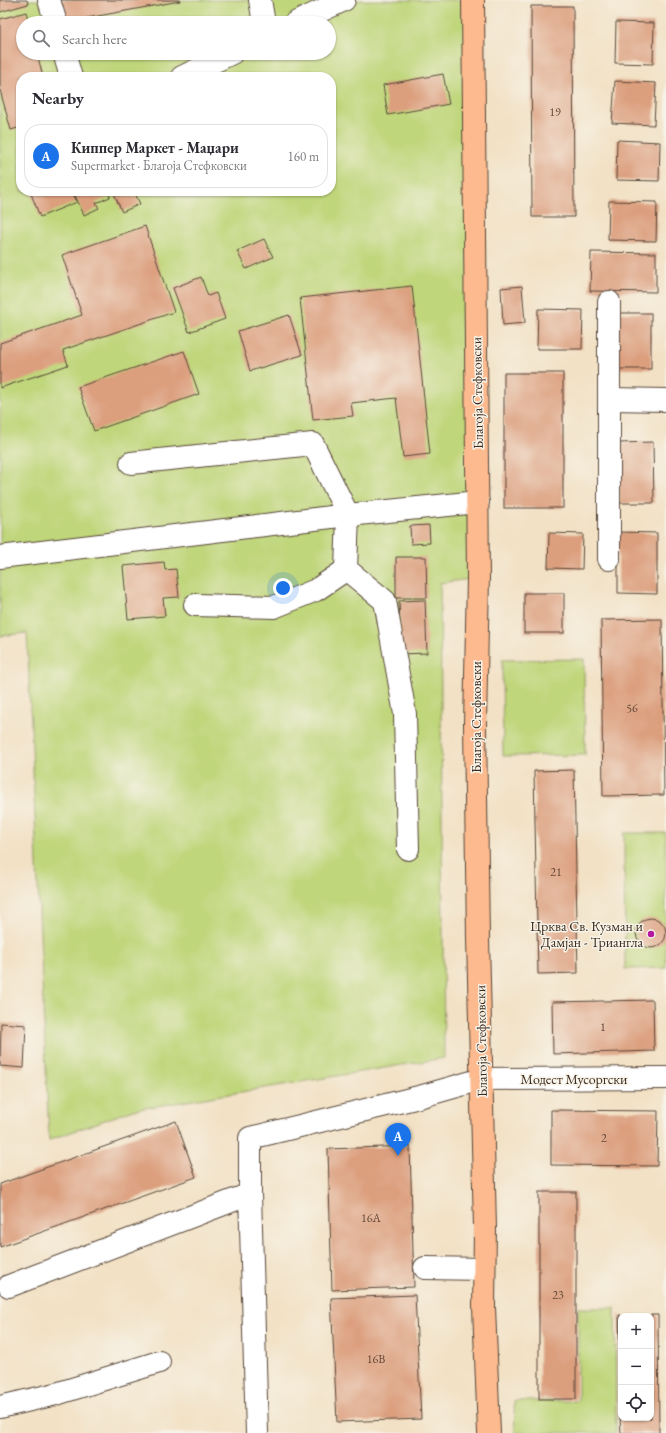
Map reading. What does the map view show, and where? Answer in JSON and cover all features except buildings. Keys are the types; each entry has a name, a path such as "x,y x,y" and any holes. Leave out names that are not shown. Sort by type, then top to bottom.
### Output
{"main road":[{"name":"Благоја Стефковски","path":"473,0 478,502 475,724 478,939 485,1228 484,1307 489,1433"}],"street":[{"path":"49,0 54,16"},
{"path":"260,0 263,16"},
{"path":"311,16 344,0"},
{"path":"66,60 70,72"},
{"path":"192,72 217,60"},
{"path":"608,302 610,399 610,559"},
{"path":"610,399 666,400"},
{"path":"131,464 313,444 348,515 346,569 385,601 405,714 408,848"},
{"path":"0,556 348,515 478,502"},
{"path":"195,605 274,607 316,590 348,570"},
{"name":"Модест Мусоргски","path":"250,1194 250,1138 418,1097 482,1079 666,1078"},
{"path":"9,1286 250,1194 257,1433"},
{"path":"424,1268 484,1269"},
{"path":"0,1407 56,1394 159,1362"}],"green space":[{"path":"0,0 472,0 478,578 440,583 444,1058 133,1110 49,1140 27,633 0,636"},
{"path":"584,659 585,755 503,756 502,660"},
{"path":"624,833 666,833 666,968 625,969"},
{"path":"578,1308 615,1308 616,1433 515,1433 514,1401 578,1401"}],"place":[{"name":"Црква Св. Кузман и Дамјан - Триангла","path":"651,934"},
{"name":"Киппер Маркет - Маџари","path":"398,1156"}]}
